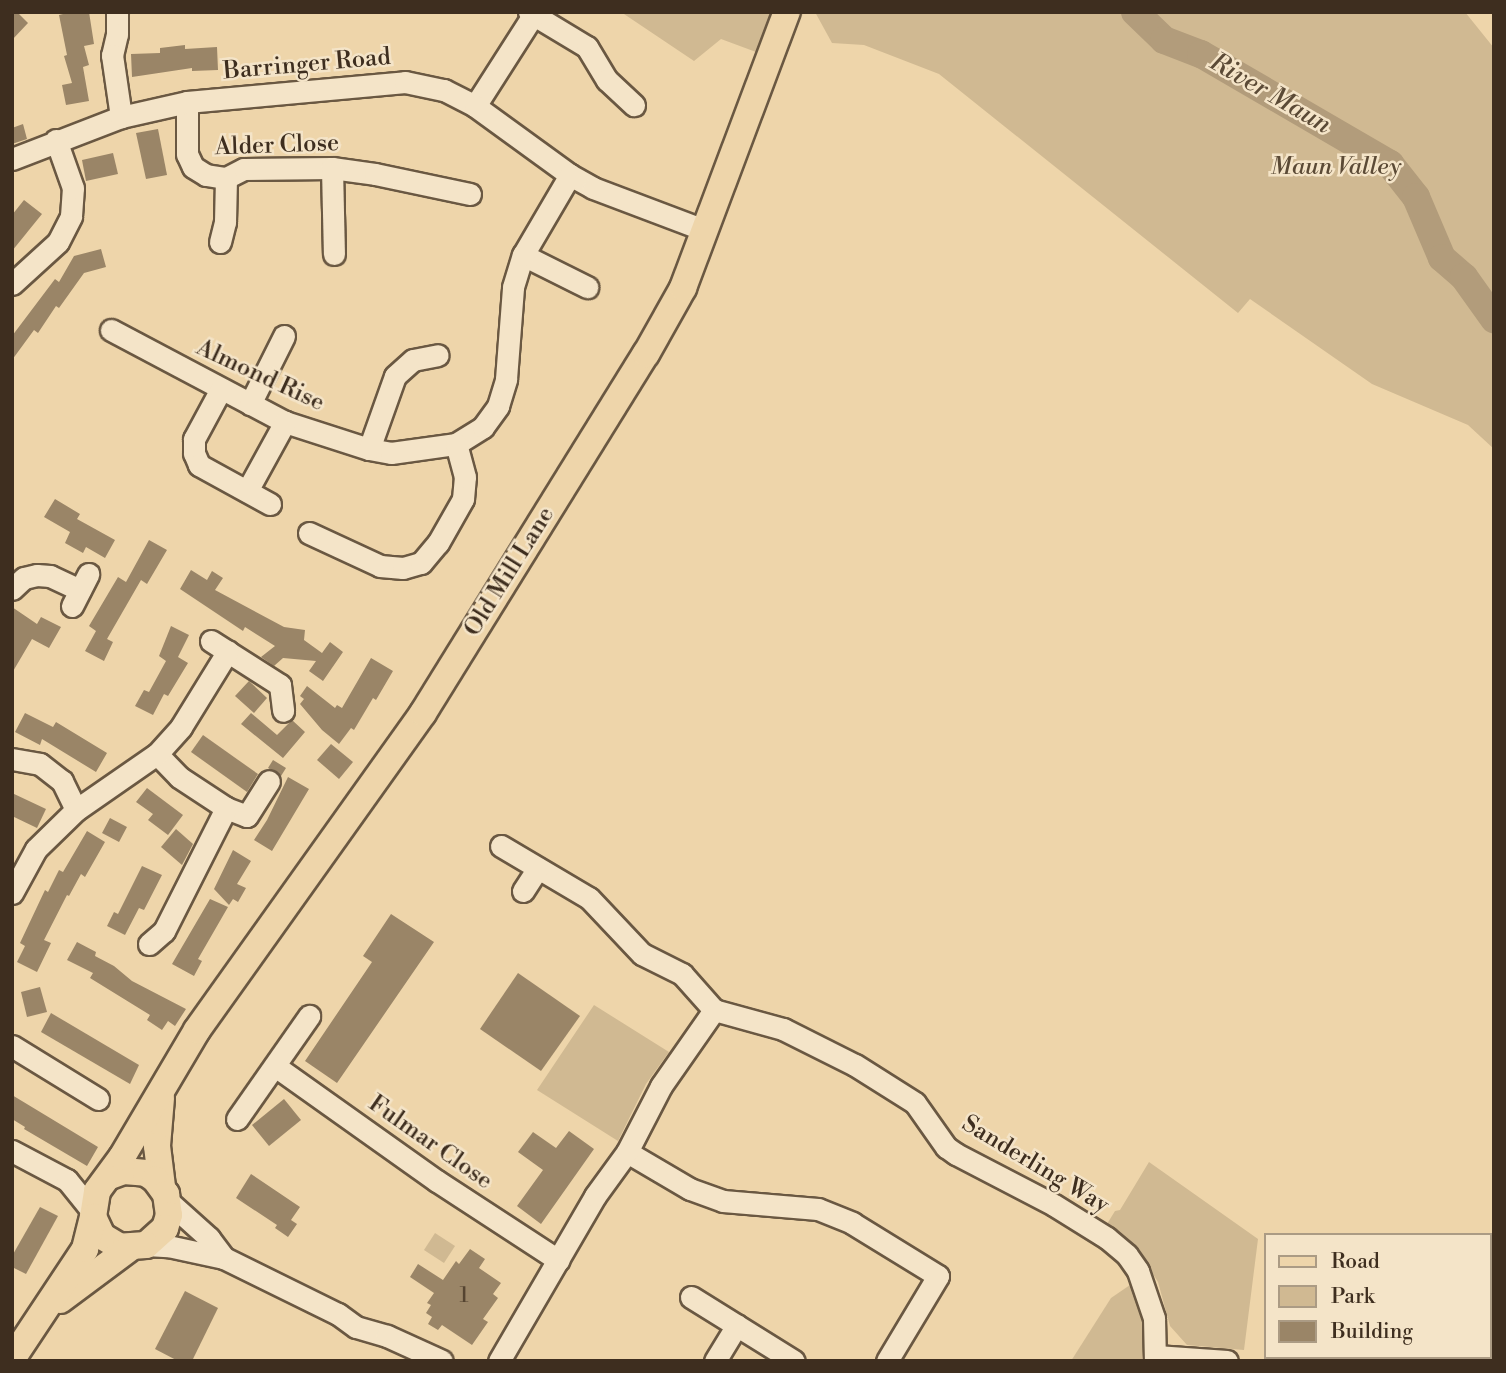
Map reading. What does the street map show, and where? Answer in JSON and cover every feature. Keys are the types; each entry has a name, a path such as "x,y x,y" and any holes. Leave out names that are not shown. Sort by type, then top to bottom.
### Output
{"main road":[{"name":"Old Mill Lane","path":"12,1359 85,1249 97,1191 108,1178 161,1093 197,1030 423,713 646,354 683,288 787,12"},
{"name":"Old Mill Lane","path":"47,1309 165,1228 165,1194 157,1146 161,1093"},
{"path":"108,1178 135,1171 146,1173 165,1194"},
{"path":"92,1214 96,1227 110,1242 138,1247"}],"street":[{"path":"117,12 117,34 112,55 121,117"},
{"path":"475,106 532,13 587,47 607,80 634,105"},
{"name":"Barringer Road","path":"12,159 121,117 187,102 405,82 444,90 475,106 569,175 637,207 704,230"},
{"name":"Alder Close","path":"187,102 187,154 194,167 206,175 226,177 244,169 332,169 359,171 470,194"},
{"path":"12,284 58,242 71,216 73,188 56,140"},
{"path":"332,169 334,254"},
{"name":"Almond Rise","path":"118,341 285,422 369,449 391,453 456,444 483,427 498,406 506,379 513,287 523,255 569,175"},
{"path":"220,242 225,222 226,177"},
{"path":"523,255 587,287"},
{"path":"250,404 284,336"},
{"path":"369,449 394,376 413,360 438,355"},
{"path":"221,389 194,439 194,453 199,465 270,504"},
{"path":"247,491 285,422"},
{"path":"309,533 380,566 403,568 421,563 438,543 463,499 465,477 456,444"},
{"path":"12,589 24,578 37,575 50,576 80,590"},
{"path":"12,893 36,849 76,810 157,754 181,727 220,646 288,678 283,711"},
{"path":"157,754 179,777 226,808 247,816 269,781"},
{"path":"12,759 40,764 62,781 76,810"},
{"path":"149,944 164,931 226,808"},
{"path":"499,1361 595,1196 627,1152 661,1086 714,1010 681,974 642,954 589,898 501,846"},
{"path":"523,891 538,867"},
{"name":"Sanderling Way","path":"714,1010 783,1028 855,1065 915,1103 946,1147 956,1154 1054,1205 1107,1238 1127,1255 1138,1271 1154,1318 1155,1358"},
{"path":"237,1119 309,1016"},
{"path":"12,1046 73,1095 98,1099"},
{"name":"Fulmar Close","path":"275,1066 437,1181 558,1260"},
{"path":"12,1152 66,1180 92,1214"},
{"path":"627,1152 690,1189 723,1200 818,1209 852,1223 938,1276 893,1359"},
{"path":"66,1180 108,1178"},
{"path":"165,1194 225,1258"},
{"path":"138,1247 168,1246 225,1258 338,1314 356,1327 387,1336 442,1361"},
{"path":"691,1297 794,1361"},
{"path":"715,1361 737,1325"},
{"path":"1155,1358 1227,1361"}],"green space":[{"path":"621,12 771,12 756,52 721,39 694,61"},
{"name":"Maun Valley","path":"815,12 1465,12 1494,48 1494,449 1468,425 1372,384 1250,299 1238,313 939,74 864,45 832,43"},
{"path":"594,1005 669,1052 646,1084 618,1141 537,1090"},
{"path":"1149,1162 1258,1239 1244,1350 1187,1345 1170,1326 1158,1282 1141,1255 1107,1224 1115,1211 1120,1210"},
{"path":"435,1233 455,1246 444,1263 424,1250"},
{"path":"1130,1285 1140,1305 1144,1333 1142,1361 1071,1361 1111,1298"}],"building":[{"path":"12,12 17,12 28,23 12,40"},
{"path":"89,12 94,44 84,46 89,65 83,67 89,101 66,105 62,85 72,83 64,56 67,55 59,15"},
{"path":"185,45 185,49 217,47 218,70 192,71 192,68 132,77 131,54 160,53 160,48"},
{"path":"23,124 27,139 12,144 12,128"},
{"path":"158,129 167,175 146,179 136,133"},
{"path":"113,153 118,174 86,181 82,160"},
{"path":"24,200 42,214 12,251 12,215"},
{"path":"101,249 106,267 84,273 59,308 56,306 38,333 34,330 12,360 12,336 55,279 59,282 74,256"},
{"path":"55,499 80,514 77,519 115,540 105,558 86,547 83,553 65,543 70,532 44,517"},
{"path":"149,540 167,550 147,584 141,580 107,639 113,642 104,661 85,651 96,631 89,626 118,577 126,582"},
{"path":"191,570 207,580 212,571 223,578 215,590 284,627 305,630 304,640 322,653 330,642 343,652 323,681 309,671 316,661 283,658 274,666 261,657 275,646 245,627 243,631 180,589"},
{"path":"12,607 37,624 41,617 61,627 49,648 32,639 12,673"},
{"path":"171,626 189,635 178,657 188,663 168,696 164,694 153,715 135,706 144,690 149,692 166,661 159,656"},
{"path":"371,658 393,671 354,730 351,728 339,744 322,730 300,704 304,699 300,696 307,686 335,708 337,705 342,708"},
{"path":"249,681 267,698 254,713 235,696"},
{"path":"25,713 53,727 56,722 107,753 96,772 42,739 40,745 15,732"},
{"path":"251,713 277,735 292,720 305,732 283,758 241,724"},
{"path":"203,735 258,774 247,792 191,752"},
{"path":"331,744 353,762 339,779 317,760"},
{"path":"273,760 286,768 281,776 268,768"},
{"path":"288,777 309,789 272,851 254,840"},
{"path":"147,788 183,815 168,835 148,820 153,814 136,802"},
{"path":"12,793 46,809 37,828 12,816"},
{"path":"110,818 127,827 119,842 102,833"},
{"path":"176,829 193,844 182,865 161,847"},
{"path":"87,831 105,842 85,877 81,874 69,896 67,895 44,940 51,943 37,972 17,962 25,946 20,943 45,890 48,892 59,870 63,872"},
{"path":"233,850 251,861 237,884 246,888 238,902 233,899 229,905 214,889"},
{"path":"142,866 162,875 144,910 139,908 125,935 107,926 114,912 118,914"},
{"path":"210,899 228,907 198,959 202,961 194,976 172,964"},
{"path":"391,914 434,942 337,1083 305,1061 372,962 363,956"},
{"path":"77,942 96,952 95,956 114,966 132,981 186,1009 175,1026 168,1021 162,1030 147,1020 150,1015 90,978 93,973 67,960"},
{"path":"518,973 580,1016 541,1071 480,1029"},
{"path":"40,987 47,1012 27,1017 21,992"},
{"path":"51,1013 139,1065 130,1084 41,1032"},
{"path":"12,1095 98,1147 87,1166 24,1129 25,1127 12,1119"},
{"path":"284,1099 301,1120 269,1146 252,1125"},
{"path":"569,1131 594,1149 541,1224 517,1206 543,1170 518,1152 533,1132 556,1148"},
{"path":"251,1174 300,1207 291,1220 297,1224 288,1237 275,1228 277,1225 236,1198"},
{"path":"40,1207 58,1216 26,1274 12,1267 12,1256"},
{"path":"470,1249 485,1259 479,1268 501,1283 493,1294 498,1298 483,1319 488,1322 472,1345 442,1325 438,1330 428,1324 432,1317 426,1313 431,1305 427,1303 434,1293 410,1277 418,1264 443,1280 456,1261 459,1264"},
{"path":"185,1291 218,1308 192,1361 178,1361 155,1349"}],"waterway":[{"name":"River Maun","path":"1135,12 1164,40 1201,54 1390,164 1416,197 1442,258 1464,277 1494,319"}]}
